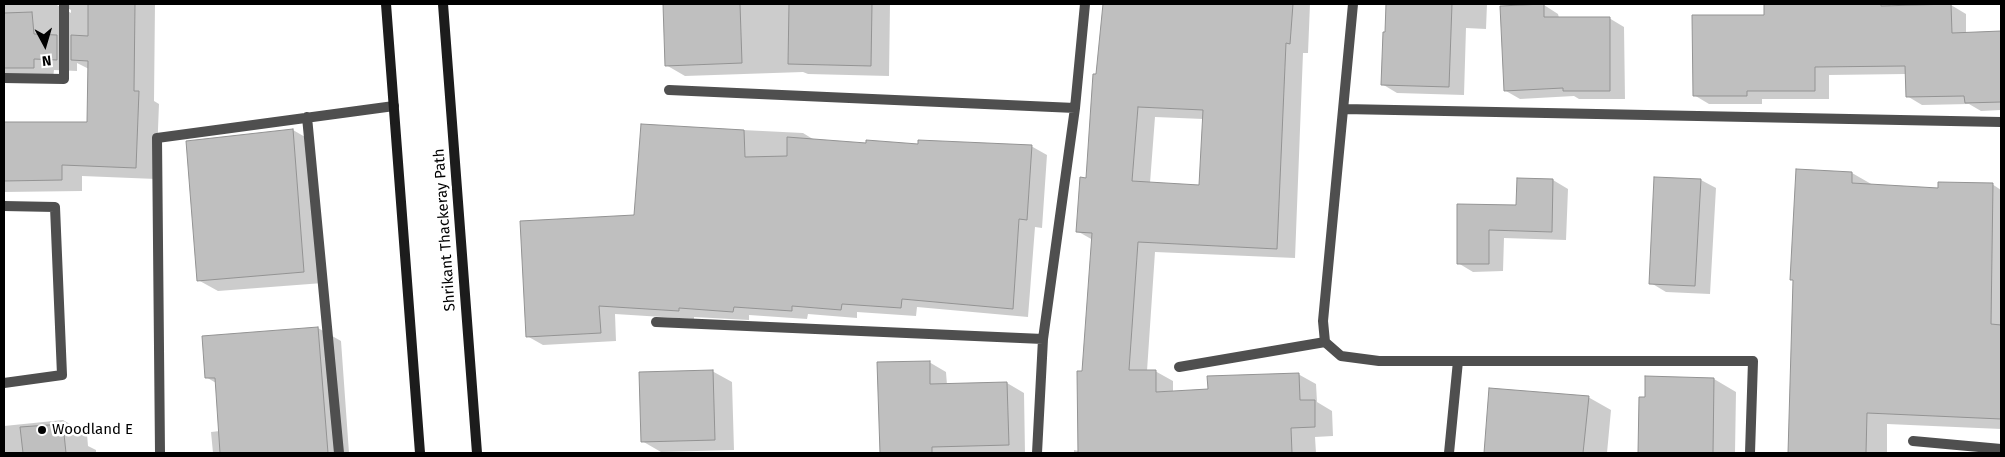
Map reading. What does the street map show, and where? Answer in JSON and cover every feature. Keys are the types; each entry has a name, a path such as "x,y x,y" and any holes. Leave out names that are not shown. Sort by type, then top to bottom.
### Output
{"street":[{"path":"4,78 64,79 64,4"},
{"path":"386,4 420,453"},
{"name":"Shrikant Thackeray Path","path":"443,4 477,453"},
{"path":"1037,453 1043,339 1075,108 1085,4"},
{"path":"1353,4 1323,321 1325,342 1341,356 1379,361 1753,361 1750,453"},
{"path":"669,90 1075,108"},
{"path":"160,453 157,138 394,106"},
{"path":"1344,109 2001,122"},
{"path":"307,117 339,453"},
{"path":"4,206 55,207 62,375 4,383"},
{"path":"656,322 1043,339"},
{"path":"1178,367 1325,342"},
{"path":"1449,453 1458,361"},
{"path":"1913,441 2001,449"}],"building":[{"path":"88,4 135,4 134,91 139,91 136,168 62,165 62,180 4,181 4,122 87,122 88,61 71,60 71,35 88,36"},
{"path":"663,4 740,4 742,63 665,66"},
{"path":"789,4 872,4 871,66 788,64"},
{"path":"1103,4 1293,4 1290,44 1286,43 1277,249 1138,242 1129,370 1156,370 1156,392 1208,389 1207,376 1299,373 1300,400 1315,400 1315,427 1291,428 1292,453 1078,453 1077,371 1082,371 1092,233 1076,232 1080,177 1086,178 1093,74 1096,74","holes":["1138,107 1203,110 1199,185 1132,181"]},
{"path":"1386,4 1452,4 1449,87 1381,85"},
{"path":"1544,4 1544,17 1610,17 1610,91 1563,91 1563,88 1504,91 1500,6"},
{"path":"1764,4 1881,4 1881,6 1951,4 1952,33 2001,31 2001,102 1965,103 1964,96 1906,97 1905,66 1815,67 1815,91 1747,91 1747,96 1693,96 1692,15 1764,15"},
{"path":"32,12 34,34 57,35 57,60 34,59 34,68 4,68 4,13"},
{"path":"641,124 744,130 745,157 787,156 787,137 866,143 866,140 918,144 918,140 1032,145 1027,220 1019,219 1013,309 902,299 901,308 842,304 841,310 792,306 792,311 734,307 733,312 679,308 679,311 599,306 601,333 526,337 520,221 634,215"},
{"path":"293,129 304,272 197,281 186,141"},
{"path":"1796,169 1852,172 1852,183 1938,188 1938,182 1993,183 1991,324 2001,325 2001,419 1867,413 1866,453 1788,453 1793,280 1790,280"},
{"path":"1654,177 1701,179 1695,286 1649,284"},
{"path":"1517,178 1553,179 1552,232 1489,230 1489,264 1457,264 1457,204 1516,205"},
{"path":"318,327 328,453 220,453 215,378 205,378 202,336"},
{"path":"930,361 930,384 1007,382 1009,445 932,447 932,453 880,453 877,362"},
{"path":"713,370 715,440 641,442 639,372"},
{"path":"1645,376 1714,378 1713,453 1638,453 1639,397 1645,397"},
{"path":"1489,388 1589,396 1583,453 1484,453"},
{"path":"63,424 66,453 23,453 20,427"}],"place":[{"name":"Woodland E","path":"42,430"}]}
